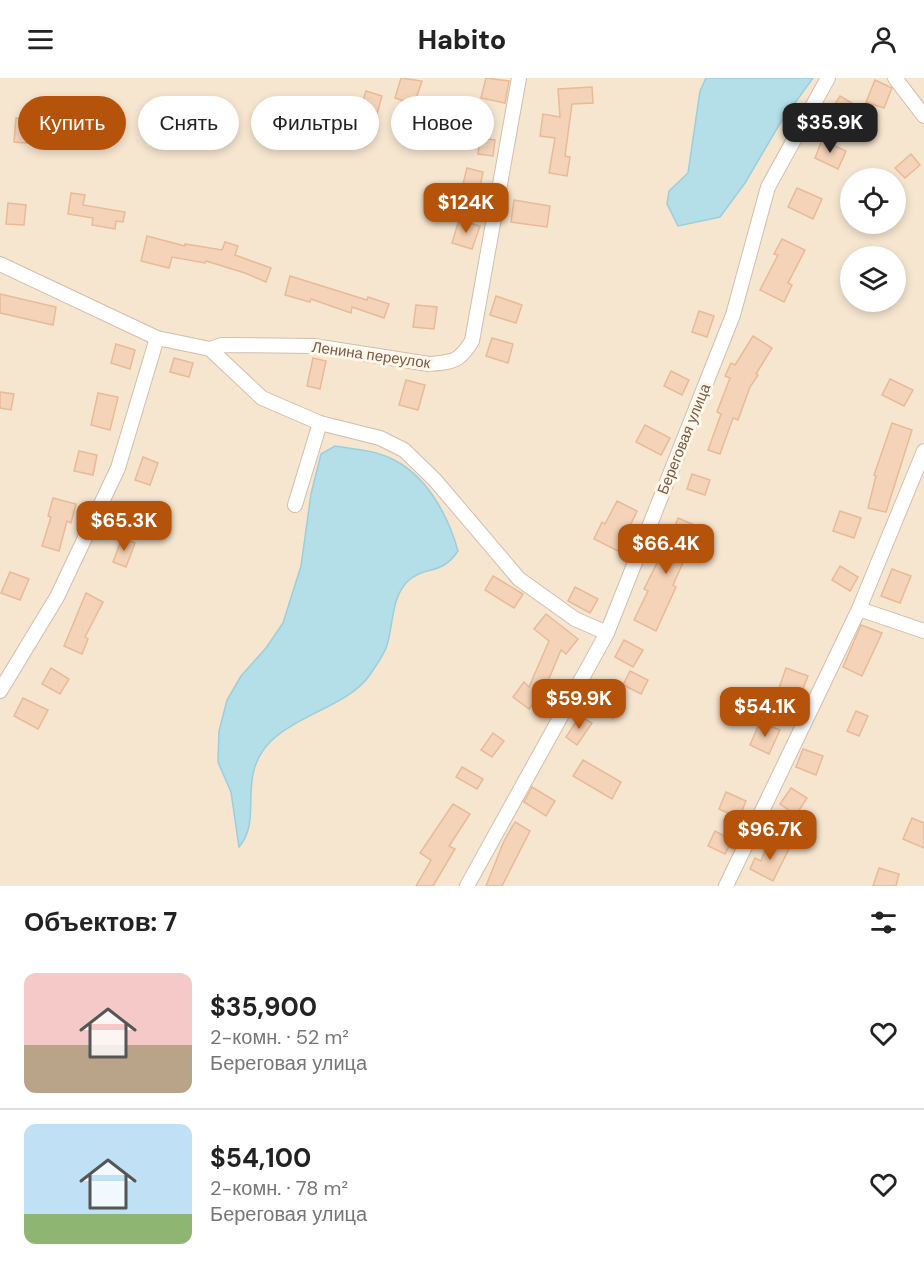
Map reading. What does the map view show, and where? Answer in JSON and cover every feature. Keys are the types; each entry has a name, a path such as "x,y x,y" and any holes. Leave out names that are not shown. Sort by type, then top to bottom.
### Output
{"street":[{"name":"Ленина переулок","path":"210,349 222,345 314,346 429,364 448,362 462,357 472,340 519,78"},
{"name":"Береговая улица","path":"467,886 607,633 733,315 768,187 828,78"},
{"path":"895,78 924,116"},
{"path":"0,264 157,338 210,349 262,398 320,423 380,438 404,450 435,480 519,579 574,619 607,633"},
{"path":"0,691 57,597 118,468 157,338"},
{"path":"295,505 320,423"},
{"path":"726,886 859,609 924,451"},
{"path":"859,609 924,631"}],"shaded area":[{"path":"0,78 924,78 924,886 0,886"}],"water":[{"path":"706,78 813,78 779,125 745,183 720,217 678,226 667,204 669,191 688,173 700,91"},
{"path":"335,446 383,455 403,465 414,474 425,485 442,510 458,551 446,564 416,575 403,587 395,603 386,648 361,686 282,732 260,755 254,769 249,823 246,836 239,847 231,792 218,762 219,731 227,700 241,676 266,648 283,623 301,566 311,494 321,454"}],"building":[{"path":"401,78 422,81 417,96 396,96"},
{"path":"486,78 509,81 505,103 494,101 494,96 482,96"},
{"path":"875,80 892,88 884,108 866,102"},
{"path":"592,87 593,103 572,104 565,156 570,157 567,176 549,173 555,138 540,136 543,114 560,117 558,89"},
{"path":"366,91 382,96 379,107 379,96 364,96"},
{"path":"840,96 860,108 853,121 832,109"},
{"path":"16,118 18,118 18,142 14,142"},
{"path":"822,140 846,151 838,169 815,158"},
{"path":"478,150 494,150 493,156 478,154"},
{"path":"911,154 920,165 906,177 906,168 895,168"},
{"path":"467,168 483,172 480,187 463,184"},
{"path":"797,188 822,199 813,219 788,207"},
{"path":"71,193 85,195 83,205 125,212 123,222 116,221 115,229 92,225 93,218 68,214"},
{"path":"514,200 550,206 547,227 511,222"},
{"path":"8,203 26,205 24,225 6,224"},
{"path":"459,220 480,226 472,249 452,243"},
{"path":"147,236 185,246 185,244 222,250 225,242 238,246 235,255 271,268 266,282 206,261 205,263 172,257 169,268 141,261"},
{"path":"782,239 805,250 788,283 792,285 784,302 760,290 778,255 774,254"},
{"path":"290,276 367,300 368,297 389,304 384,318 352,307 351,313 311,299 310,302 285,295"},
{"path":"0,294 56,307 53,325 0,313"},
{"path":"496,296 522,305 516,323 490,315"},
{"path":"416,305 437,307 434,329 413,327"},
{"path":"699,311 714,316 707,337 692,332"},
{"path":"753,336 772,348 756,374 758,375 750,387 738,420 733,418 720,454 708,450 721,414 717,412 730,378 725,376 731,363 735,365"},
{"path":"492,338 513,344 508,363 486,356"},
{"path":"116,344 135,350 130,369 111,363"},
{"path":"174,358 193,363 189,377 170,372"},
{"path":"313,358 326,361 320,389 307,386"},
{"path":"671,371 689,380 682,395 664,386"},
{"path":"890,379 913,390 904,406 882,395"},
{"path":"406,380 425,385 418,410 399,405"},
{"path":"0,392 14,394 11,410 0,408"},
{"path":"98,393 118,397 110,430 91,425"},
{"path":"892,423 912,430 886,512 868,508 876,476 874,475"},
{"path":"645,425 670,438 661,455 636,442"},
{"path":"79,451 97,455 93,475 74,471"},
{"path":"143,457 158,463 150,485 135,480"},
{"path":"692,474 710,480 705,495 687,489"},
{"path":"53,498 76,504 71,523 67,521 59,551 42,546 51,517 48,516"},
{"path":"617,501 637,511 618,551 594,539 602,522 605,524"},
{"path":"840,511 861,518 854,538 833,531"},
{"path":"678,518 699,527 673,585 676,587 656,631 634,620 648,591 644,589 658,561 655,560 662,544 667,547"},
{"path":"122,538 135,543 126,567 113,562"},
{"path":"840,566 858,577 850,591 832,580"},
{"path":"892,569 911,576 900,603 881,596"},
{"path":"10,572 29,579 20,600 1,593"},
{"path":"493,576 523,594 514,608 485,590"},
{"path":"575,587 598,599 590,613 568,601"},
{"path":"86,593 103,602 85,637 88,639 82,654 64,646"},
{"path":"546,614 578,639 566,654 561,650 545,688 529,709 513,697 524,682 529,687 549,641 534,629"},
{"path":"861,625 882,633 862,676 843,667"},
{"path":"624,640 643,650 633,667 615,657"},
{"path":"51,668 69,679 60,694 42,684"},
{"path":"786,668 808,676 800,696 779,688"},
{"path":"630,671 648,680 641,694 623,685"},
{"path":"600,692 619,698 613,718 594,713"},
{"path":"23,698 48,710 38,729 14,716"},
{"path":"856,711 868,716 859,736 847,731"},
{"path":"580,716 592,723 577,745 566,737"},
{"path":"760,722 780,730 769,754 750,745"},
{"path":"493,733 504,741 492,757 481,750"},
{"path":"803,749 823,756 816,775 796,767"},
{"path":"583,760 621,782 612,799 573,776"},
{"path":"462,767 483,779 477,789 456,777"},
{"path":"532,787 555,801 546,816 524,802"},
{"path":"791,788 807,798 796,815 780,804"},
{"path":"726,792 746,801 739,818 719,809"},
{"path":"453,804 470,814 449,846 455,849 433,886 416,886 431,860 420,853"},
{"path":"912,818 924,823 924,848 903,839"},
{"path":"515,822 530,831 502,886 486,886 504,841"},
{"path":"715,831 732,840 725,854 708,846"},
{"path":"769,841 789,849 773,881 750,869 755,858 761,861"},
{"path":"879,868 899,874 896,886 873,886"}]}
